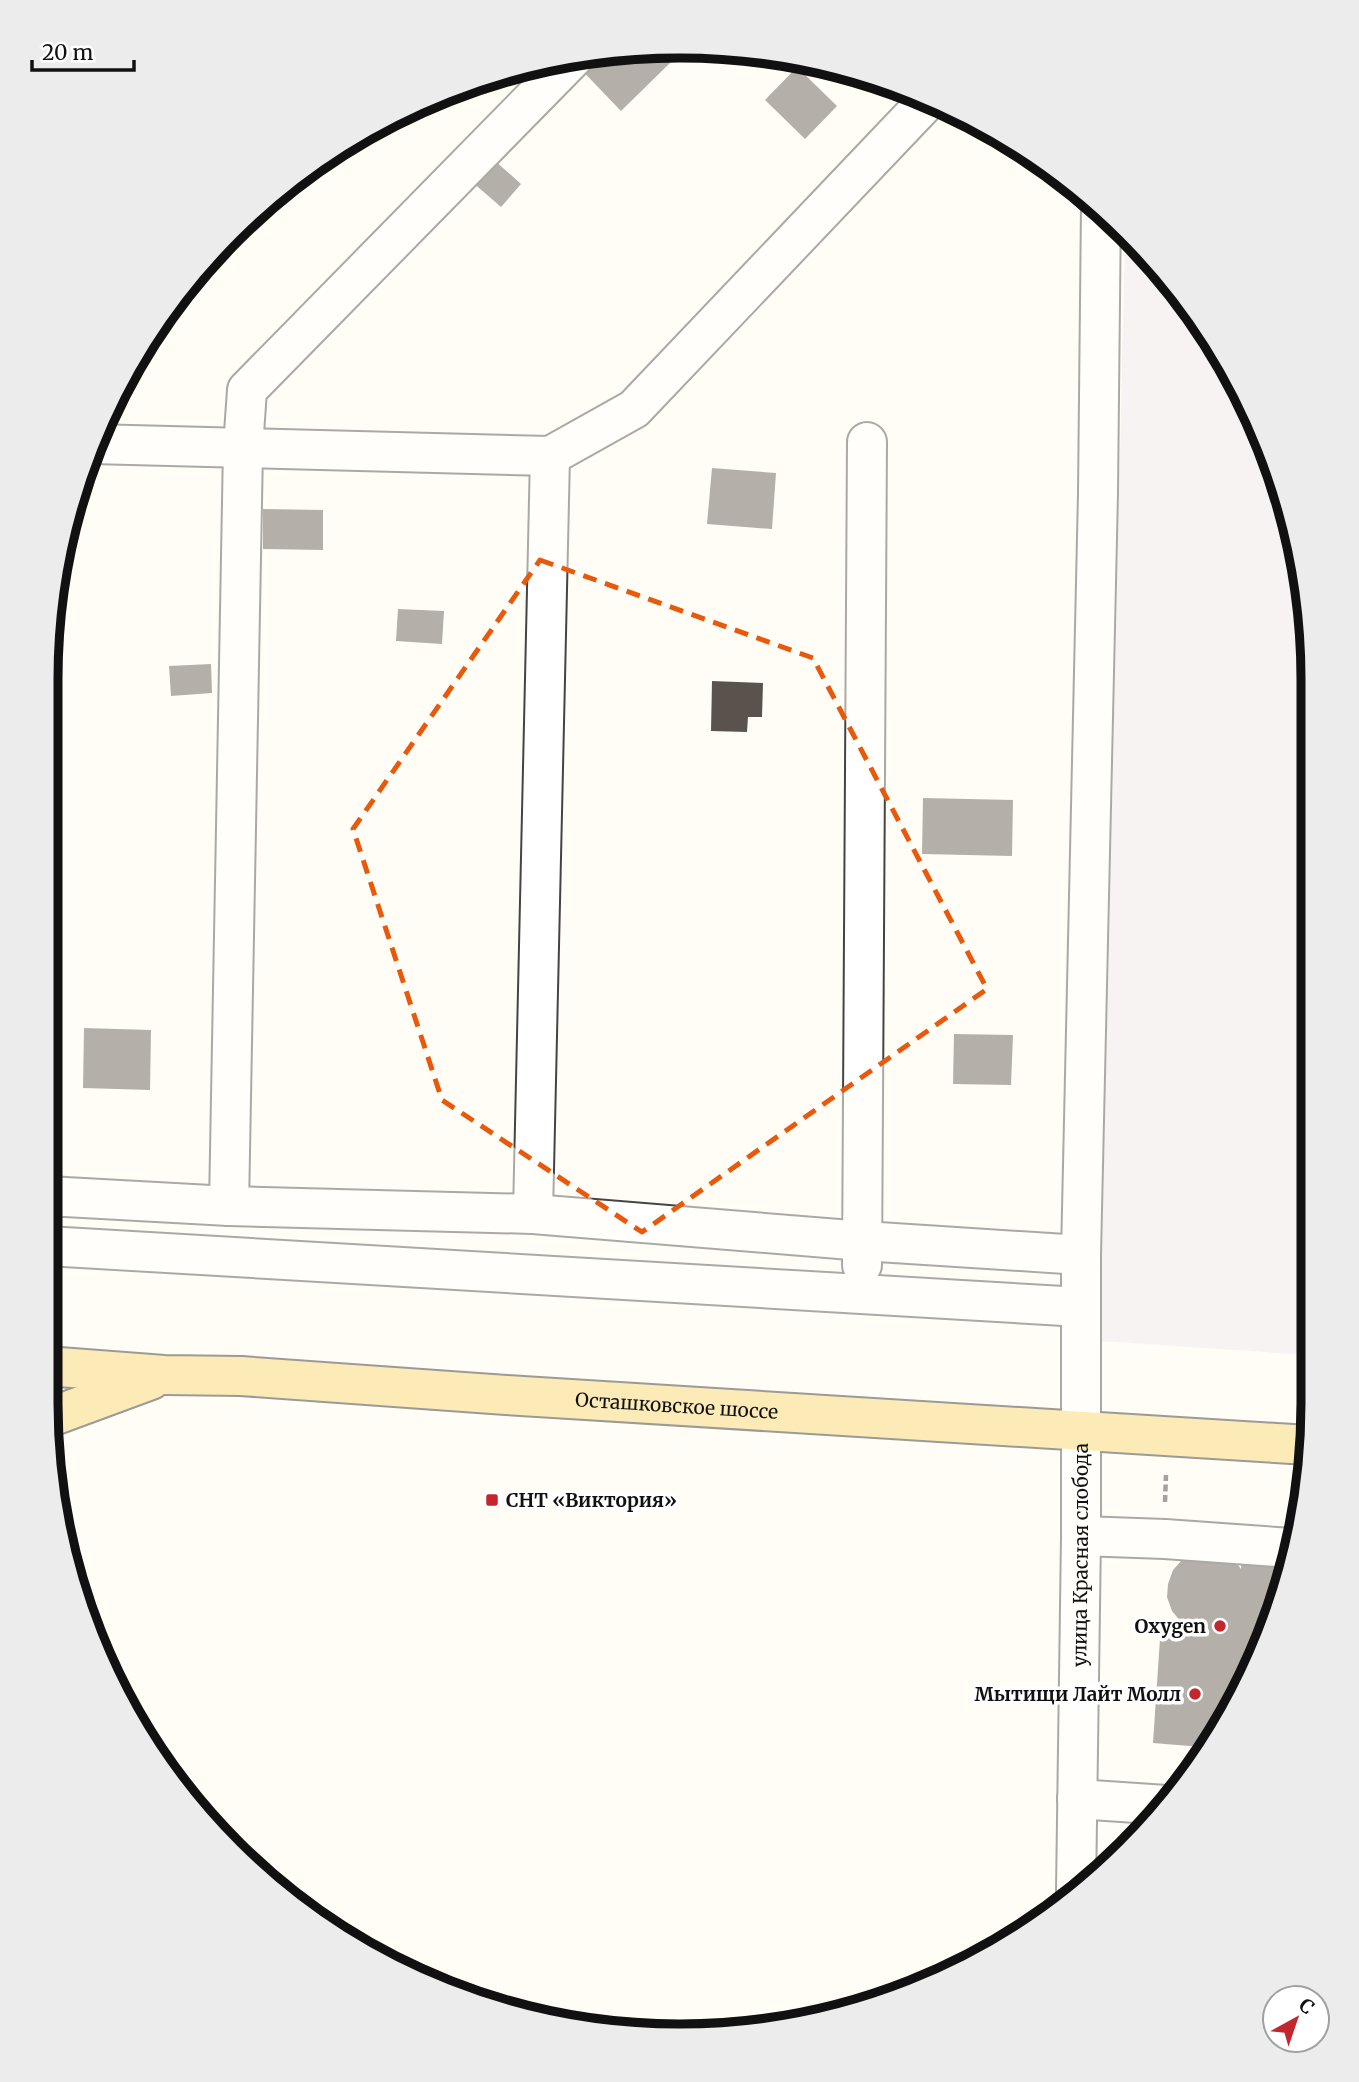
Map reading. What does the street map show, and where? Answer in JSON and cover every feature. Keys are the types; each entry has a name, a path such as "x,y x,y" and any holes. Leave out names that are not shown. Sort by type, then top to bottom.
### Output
{"main road":[{"name":"Осташковское шоссе","path":"58,1367 164,1375 241,1376 1300,1444"},
{"path":"58,1414 164,1375"}],"street":[{"path":"229,1206 243,448 247,390 562,69"},
{"path":"104,444 550,456 634,409 921,107"},
{"name":"улица Красная слобода","path":"1076,1881 1081,1536 1081,1255 1098,493 1101,223"},
{"path":"861,1295 867,442"},
{"path":"533,1214 550,456"},
{"path":"58,1197 229,1206 533,1214 863,1241 1081,1255"},
{"path":"58,1247 1081,1307"},
{"path":"1081,1536 1284,1547"},
{"path":"1077,1799 1154,1804"}],"highlighted area":[{"path":"540,560 813,658 987,989 642,1232 442,1100 353,829"}],"shaded area":[{"path":"1125,246 1173,301 1218,369 1237,405 1254,442 1280,519 1296,598 1301,680 1301,1354 1100,1341"}],"building":[{"path":"668,58 671,62 621,111 578,66"},
{"path":"795,69 800,70 837,106 805,139 765,100"},
{"path":"492,158 521,184 501,207 471,181"},
{"path":"712,468 776,473 772,529 707,524"},
{"path":"263,509 323,510 323,550 263,549"},
{"path":"398,609 444,611 442,644 396,641"},
{"path":"211,664 212,693 171,696 169,666"},
{"path":"712,681 763,683 762,717 748,717 747,732 711,731"},
{"path":"923,798 1013,800 1012,856 922,854"},
{"path":"58,826 59,826 62,891 58,891"},
{"path":"84,1028 151,1030 150,1090 83,1088"},
{"path":"954,1034 1013,1035 1011,1085 953,1084"},
{"name":"Мытищи Лайт Молл","path":"1242,1552 1282,1555 1268,1602 1237,1677 1197,1747 1153,1743 1161,1624 1188,1627 1172,1611 1167,1597 1173,1570 1182,1560 1194,1553 1235,1561 1241,1569"}],"place":[{"name":"СНТ «Виктория»","path":"492,1500"},
{"name":"Oxygen","path":"1220,1626"},
{"name":"Мытищи Лайт Молл","path":"1195,1694"}]}
